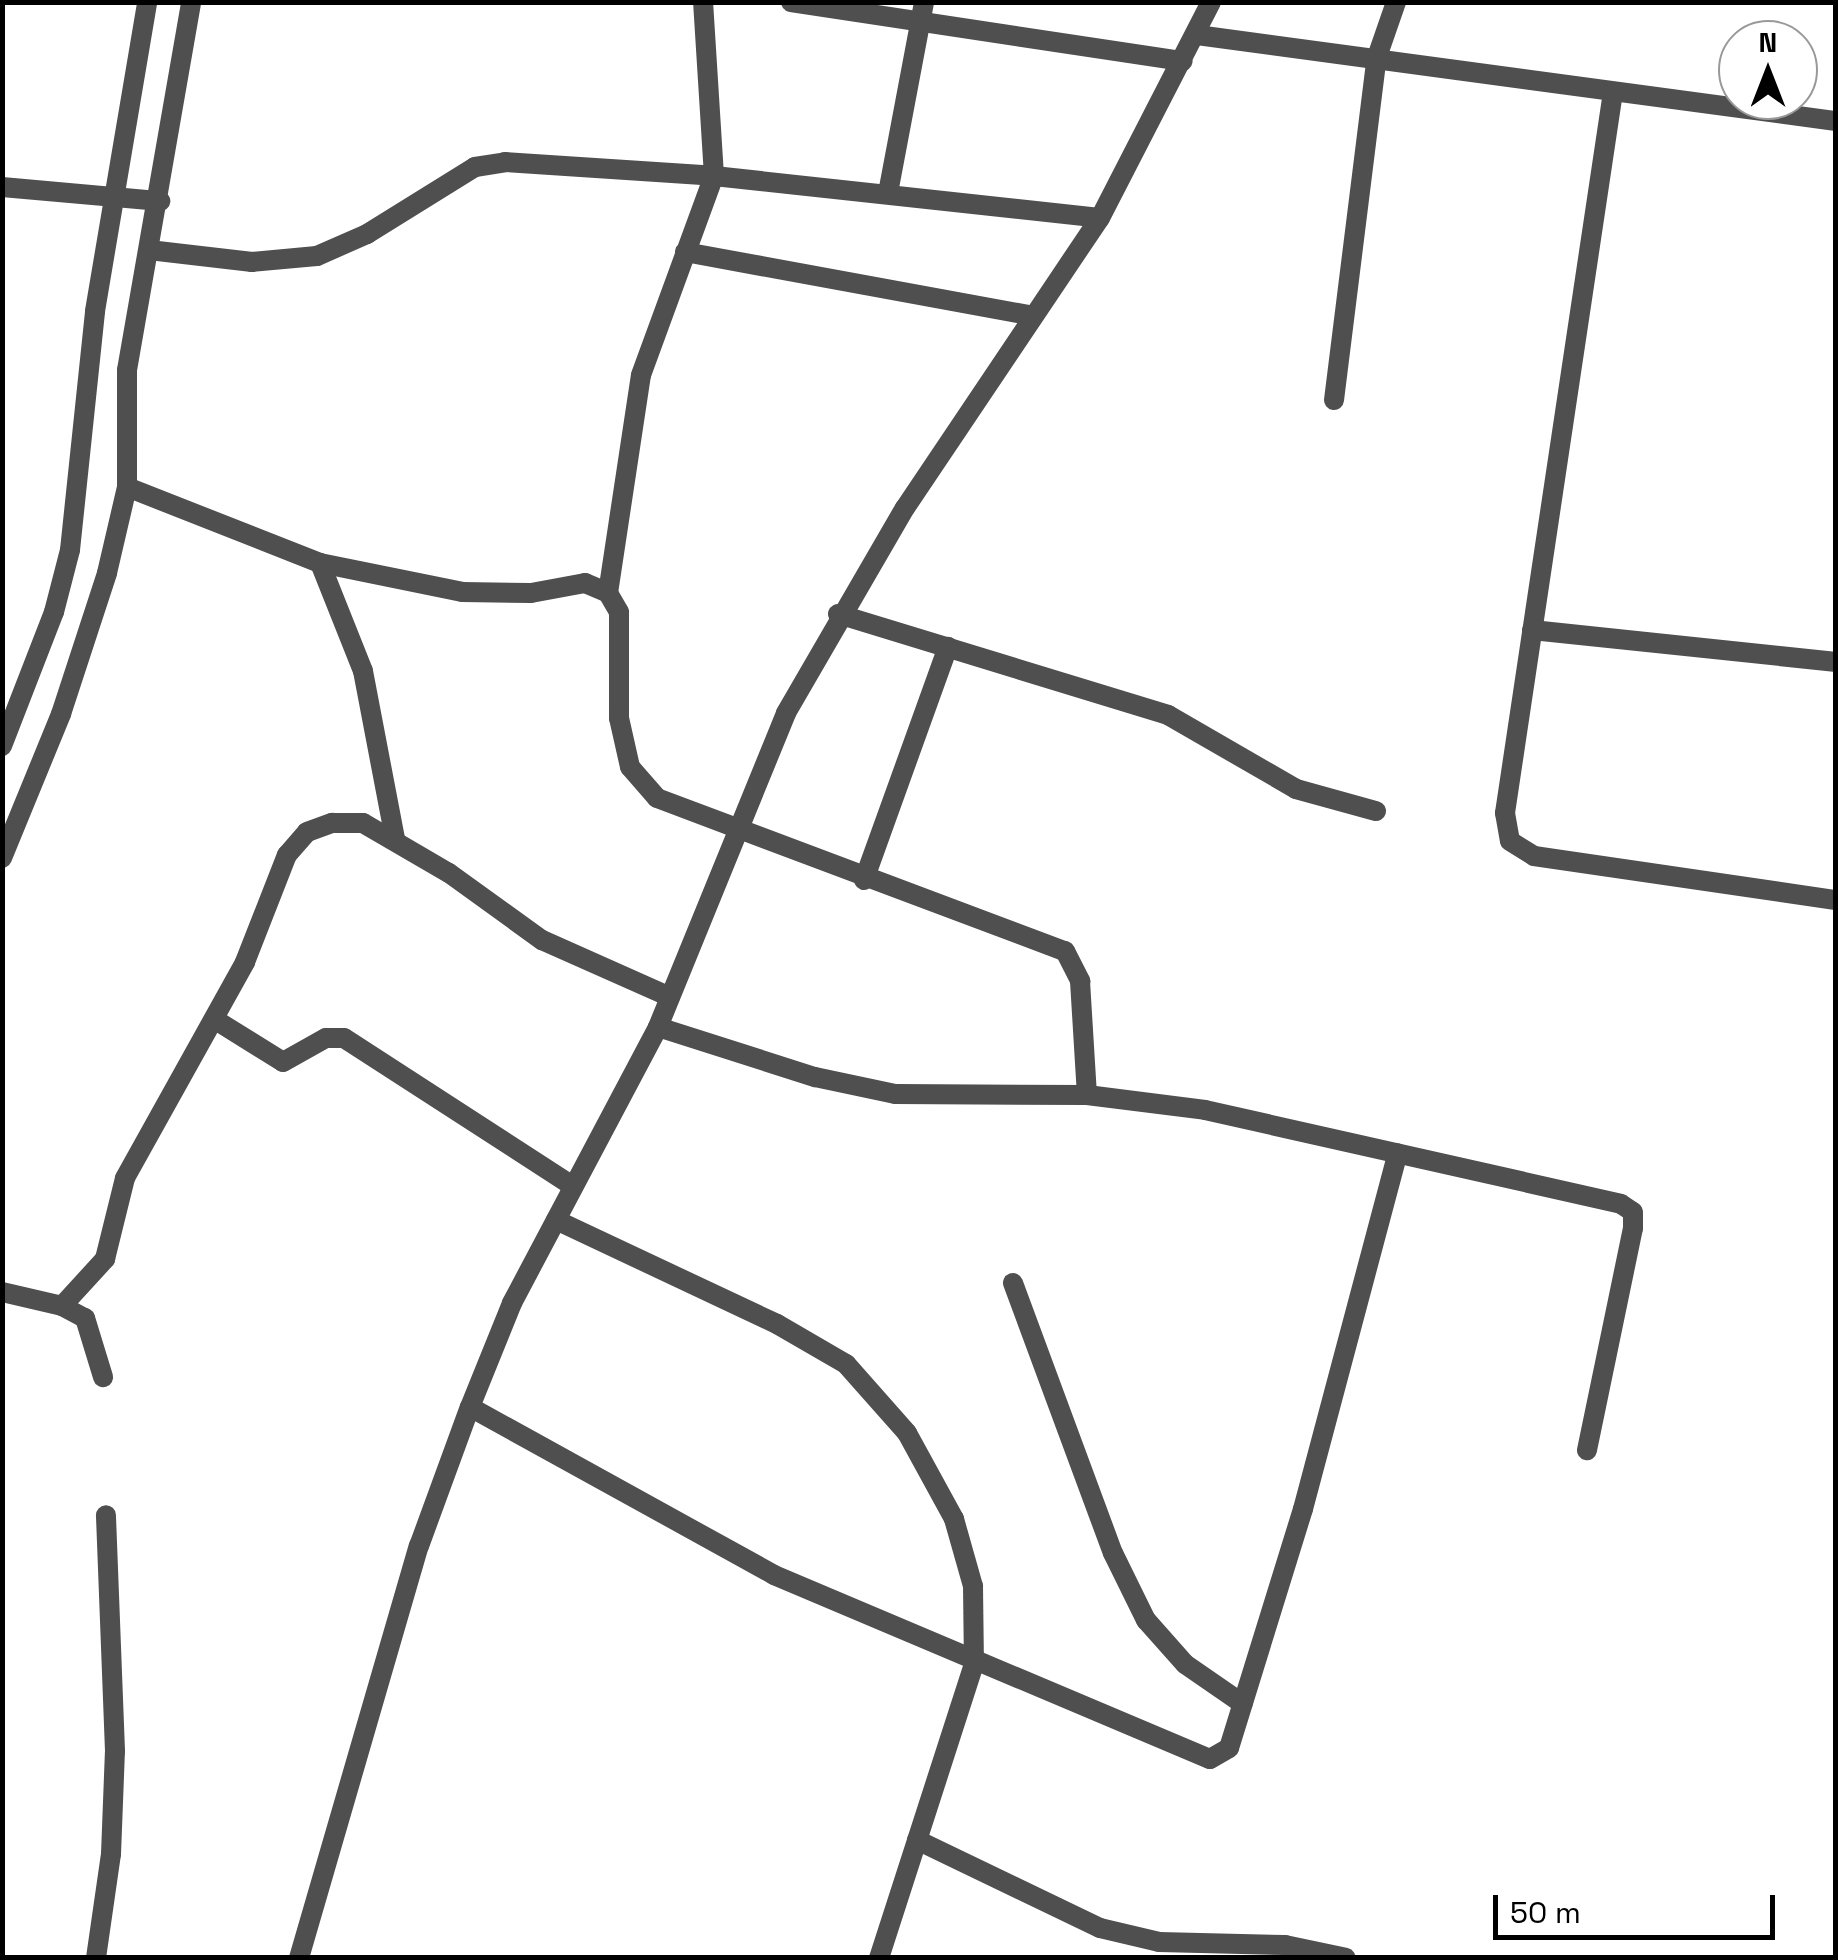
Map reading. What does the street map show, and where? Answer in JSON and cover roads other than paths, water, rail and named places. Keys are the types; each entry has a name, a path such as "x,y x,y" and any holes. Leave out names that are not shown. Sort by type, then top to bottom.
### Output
{"street":[{"path":"2,858 61,714 107,573 127,487 127,370 150,250 139,198 147,2"},
{"path":"2,746 54,612 70,550 95,311 139,198 191,2"},
{"path":"703,2 714,176 640,375 608,593 619,612 618,718 630,768 657,798 735,831 1065,951 1080,981 1087,1095"},
{"path":"791,2 923,13 1183,62"},
{"path":"299,1958 419,1546 512,1303 658,1027 735,831 838,614 1100,218 1211,2"},
{"path":"1334,400 1378,57 1396,2"},
{"path":"888,193 923,13"},
{"path":"1197,35 1836,121"},
{"path":"1613,92 1505,813 1510,841 1534,856 1836,900"},
{"path":"150,250 252,262 317,256 367,234 475,167 504,162 714,176 1100,218"},
{"path":"2,188 139,198"},
{"path":"685,252 1033,316"},
{"path":"127,487 320,563 462,592 531,594 585,584 608,593"},
{"path":"320,563 364,671 383,749 395,838"},
{"path":"838,614 1168,715 1296,790 1376,812"},
{"path":"1532,630 1836,662"},
{"path":"864,880 948,647"},
{"path":"62,1306 106,1259 124,1178 246,962 287,856 307,832 332,823 364,824 395,838 542,940 670,998"},
{"path":"214,1019 283,1062 326,1038 344,1038 574,1186"},
{"path":"658,1027 815,1077 895,1094 1087,1095 1205,1110 1398,1152 1538,1190 1621,1204 1632,1212 1587,1450"},
{"path":"470,1407 774,1575 1196,1758 1210,1759 1229,1748 1304,1509 1398,1152"},
{"path":"556,1220 777,1324 846,1364 907,1433 954,1519 973,1586 974,1664 880,1958"},
{"path":"1013,1283 1112,1553 1146,1620 1186,1664 1243,1704"},
{"path":"2,1292 62,1306 85,1318 103,1378"},
{"path":"96,1958 111,1854 115,1751 106,1515"},
{"path":"917,1840 1100,1928 1159,1942 1285,1945 1346,1958"}]}
